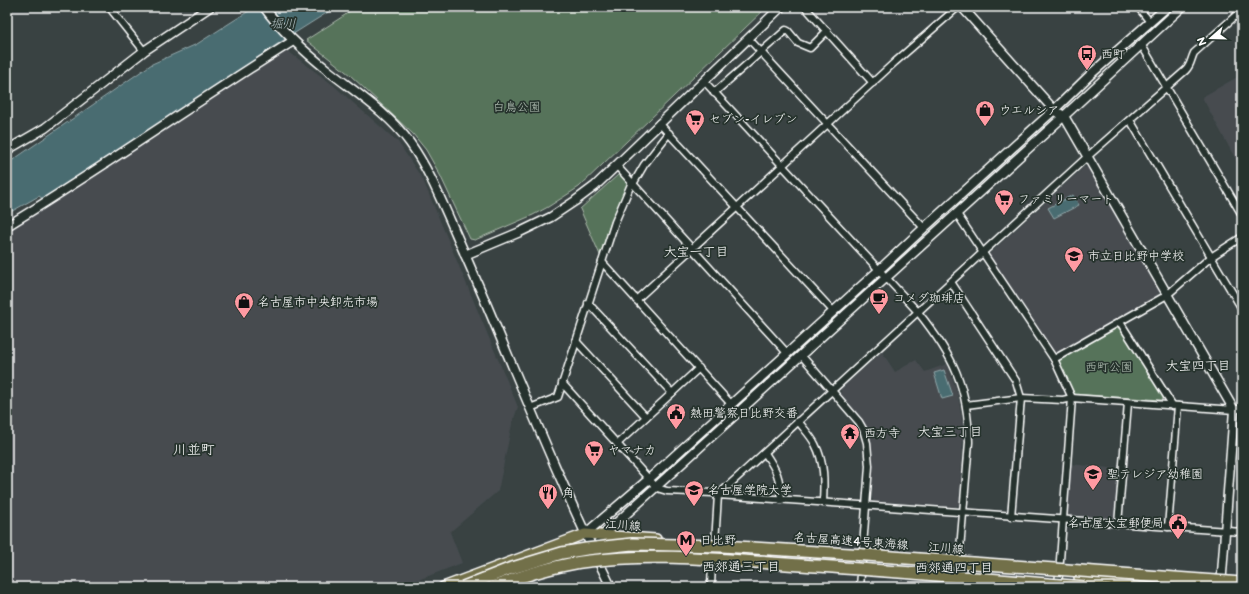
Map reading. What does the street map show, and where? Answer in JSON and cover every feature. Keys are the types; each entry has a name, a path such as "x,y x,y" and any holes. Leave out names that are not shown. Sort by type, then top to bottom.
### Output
{"highway":[{"name":"名古屋高速4号東海線","path":"463,587 509,569 562,553 586,548 632,544 722,546 866,555 1242,583"},
{"path":"494,587 535,572 564,565 589,561 632,558 676,558 1084,587"},
{"path":"916,574 924,568 1080,577 1190,587"}],"main road":[{"name":"江川線","path":"442,587 585,534 959,561 1242,578"},
{"path":"494,587 593,552 861,573 957,584 1043,587"}],"street":[{"path":"109,7 144,51"},
{"path":"7,150 45,128 144,51 210,7"},
{"path":"264,7 292,40 330,72 372,104 390,121 409,142 424,165 465,255 585,534 611,587"},
{"path":"465,255 520,232 562,210 595,186 781,7"},
{"path":"805,7 873,82"},
{"path":"636,300 873,82 958,7"},
{"path":"962,7 1054,110 1064,116 1167,295 1238,409 1224,531 1221,587"},
{"path":"1138,7 1150,22"},
{"path":"585,534 649,479 1054,110 1091,74 1167,7"},
{"path":"593,552 602,536 802,356 886,277 957,214 1182,7"},
{"path":"715,543 718,495 1087,157 1188,68 1191,65 1194,53 1242,10"},
{"path":"714,93 786,30 798,43 810,48 827,31"},
{"path":"748,38 924,228"},
{"path":"7,226 171,121 292,40"},
{"path":"1141,44 1242,215"},
{"path":"704,81 878,271 886,277 918,312 950,356 960,382 966,405 968,425 959,561"},
{"path":"1130,120 1242,309"},
{"path":"659,123 833,311"},
{"path":"530,408 558,397 615,222 632,183 669,133"},
{"path":"616,165 787,353"},
{"path":"957,214 1054,359 1072,398 1061,567 1058,587"},
{"path":"1054,359 1167,295 1211,257 1242,237"},
{"path":"602,262 731,404"},
{"path":"951,282 1016,381 1019,388 1021,398 1011,516"},
{"path":"588,303 672,393"},
{"path":"1120,322 1176,406 1168,527"},
{"path":"576,341 646,417"},
{"path":"802,356 859,422 866,436 869,460 860,587"},
{"path":"617,444 699,368"},
{"path":"562,383 657,488 667,491 713,493 718,495 781,500 1242,532"},
{"path":"966,405 1021,398 1063,400 1072,398 1128,403 1238,409"},
{"path":"1118,524 1128,403"},
{"path":"798,421 815,444 821,458 824,477 824,503"},
{"path":"764,452 778,474 781,500"},
{"path":"711,587 712,562"}],"shaded area":[{"name":"名古屋市中央卸売市場","path":"285,49 333,85 398,142 423,180 518,407 512,424 498,491 450,532 462,563 400,587 7,587 7,232"},
{"path":"1241,75 1242,77 1242,171 1202,97"},
{"name":"市立日比野中学校","path":"1084,167 1088,168 1159,291 1158,295 1053,354 988,255"},
{"path":"882,352 895,372 916,360 925,372 947,364 958,394 963,426 959,505 956,507 873,501 873,455 869,435 861,417 841,394 841,389"},
{"name":"聖テレジア幼稚園","path":"1070,464 1120,469 1116,517 1069,515 1067,513"}],"green space":[{"name":"白鳥公園","path":"354,7 767,7 579,187 533,215 475,240 470,239 440,175 426,150 413,134 350,75 306,40 345,15"},
{"path":"619,174 628,183 611,222 600,255 580,209"},
{"name":"西町公園","path":"1117,328 1120,328 1164,397 1162,400 1072,393 1058,361"}],"water":[{"name":"堀川","path":"255,7 336,7 43,199 39,196 7,214 7,164 152,64 197,44"},
{"path":"1073,195 1079,205 1054,218 1048,208"},
{"path":"944,370 953,396 942,399 934,373"}],"place":[{"name":"西町","path":"1087,71"},
{"name":"ウエルシア","path":"985,127"},
{"name":"セブン-イレブン","path":"695,136"},
{"name":"ファミリーマート","path":"1004,216"},
{"name":"市立日比野中学校","path":"1074,273"},
{"name":"コメダ珈琲店","path":"879,315"},
{"name":"名古屋市中央卸売市場","path":"244,319"},
{"name":"熱田警察日比野交番","path":"676,430"},
{"name":"西方寺","path":"850,450"},
{"name":"ヤマナカ","path":"594,467"},
{"name":"聖テレジア幼稚園","path":"1093,491"},
{"name":"名古屋学院大学","path":"694,507"},
{"name":"角","path":"548,510"},
{"name":"名古屋大宝郵便局","path":"1178,540"},
{"name":"日比野","path":"686,557"}],"district":[{"name":"大宝一丁目","path":"696,251"},
{"name":"大宝四丁目","path":"1198,365"},
{"name":"大宝三丁目","path":"950,431"},
{"name":"川並町","path":"194,449"},
{"name":"西郊通三丁目","path":"741,566"},
{"name":"西郊通四丁目","path":"954,567"}]}
